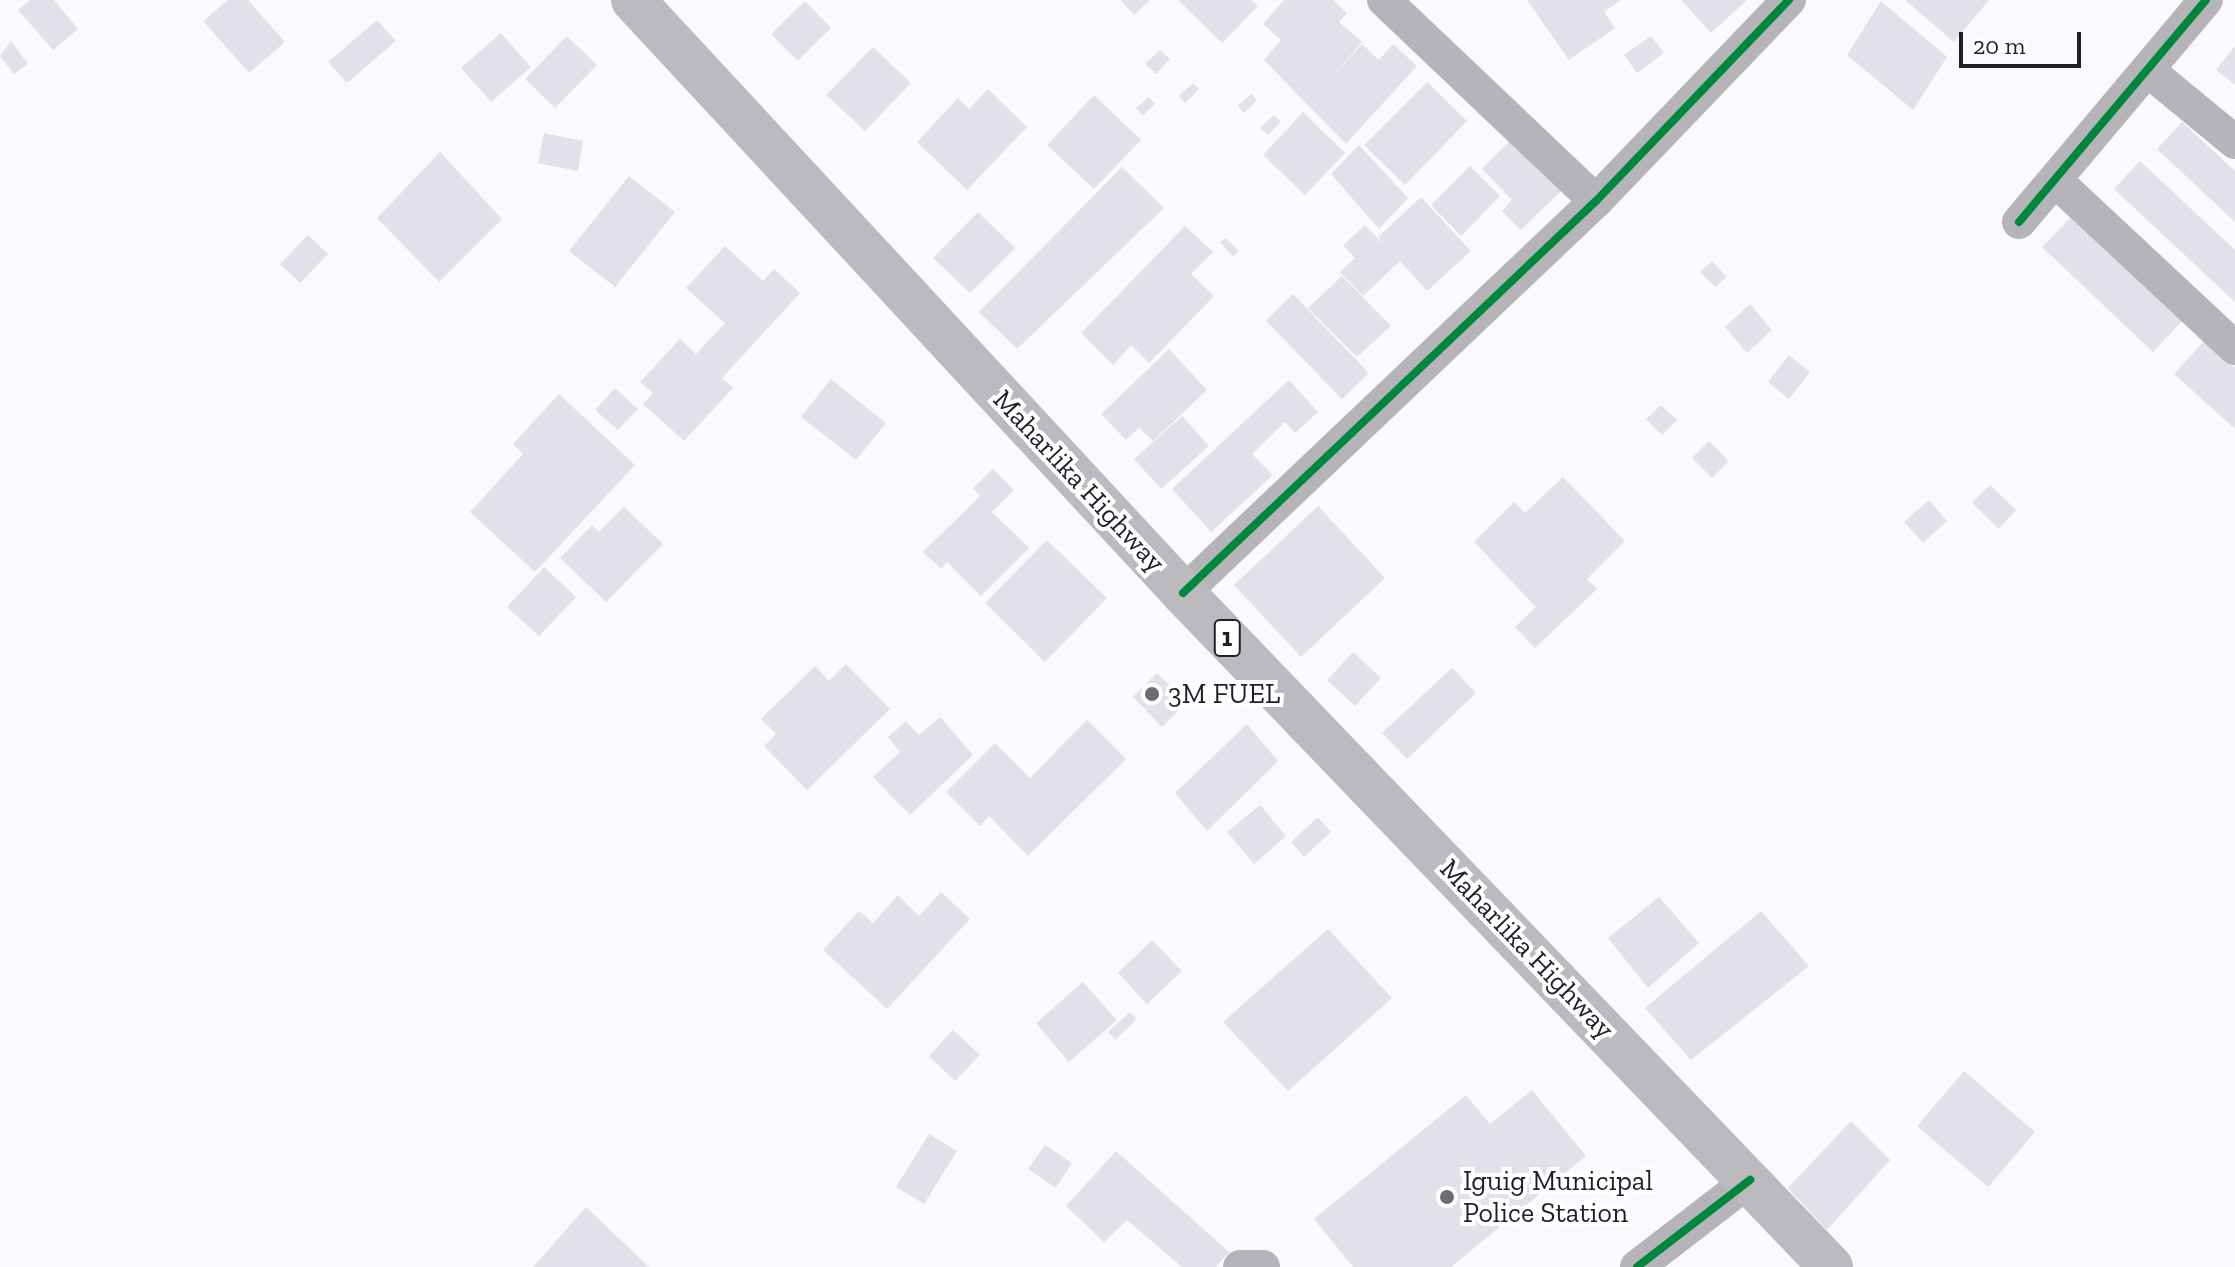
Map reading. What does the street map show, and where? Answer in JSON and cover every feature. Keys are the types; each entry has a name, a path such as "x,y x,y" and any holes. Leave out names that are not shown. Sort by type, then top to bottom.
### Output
{"highway":[{"name":"Maharlika Highway","path":"633,0 1183,593 1831,1267"}],"street":[{"path":"1384,0 1596,201"},
{"path":"1183,593 1596,201 1789,0"},
{"path":"2019,222 2150,72 2206,0"},
{"path":"2150,72 2235,142"},
{"path":"2056,181 2235,348"},
{"path":"1637,1267 1750,1180"},
{"path":"1240,1267 1263,1267"}],"building":[{"path":"30,0 54,0 78,29 53,50 18,10"},
{"path":"228,0 248,0 285,42 249,73 203,21"},
{"path":"1120,0 1150,0 1134,15"},
{"path":"1178,0 1251,0 1258,6 1222,43"},
{"path":"1284,0 1333,0 1347,13 1339,22 1362,42 1334,75 1362,44 1379,60 1393,44 1417,66 1346,144 1264,60 1281,40 1263,24"},
{"path":"1527,0 1621,0 1604,12 1615,28 1569,60"},
{"path":"1681,0 1747,0 1711,33"},
{"path":"1905,0 1989,0 1954,42"},
{"path":"805,1 831,28 798,61 771,34"},
{"path":"1881,1 1947,57 1913,110 1847,55"},
{"path":"377,20 396,41 347,83 328,62"},
{"path":"501,33 531,67 491,102 461,68"},
{"path":"567,36 597,65 555,108 525,79"},
{"path":"1651,36 1664,53 1637,73 1624,55"},
{"path":"11,41 28,64 14,74 0,56"},
{"path":"2235,46 2235,85 2216,70"},
{"path":"873,47 911,83 865,131 826,95"},
{"path":"1160,50 1170,59 1156,74 1145,64"},
{"path":"1427,82 1467,121 1405,185 1364,145"},
{"path":"1193,83 1199,89 1185,103 1179,96"},
{"path":"988,89 1027,127 967,190 917,142 958,98 969,109"},
{"path":"1251,94 1257,100 1244,113 1238,106"},
{"path":"1094,95 1141,140 1094,189 1047,145"},
{"path":"1149,97 1155,104 1143,116 1136,108"},
{"path":"1303,112 1345,153 1305,195 1263,155"},
{"path":"1274,115 1281,122 1268,135 1260,128"},
{"path":"2182,122 2235,171 2235,222 2157,149"},
{"path":"544,133 583,141 578,171 538,163"},
{"path":"1510,141 1561,191 1521,230 1502,211 1512,200 1482,169"},
{"path":"1359,145 1408,198 1379,229 1331,174"},
{"path":"440,152 502,219 439,282 377,218"},
{"path":"2140,161 2235,250 2235,302 2114,189"},
{"path":"1470,166 1500,196 1461,236 1431,205"},
{"path":"1122,167 1164,208 1017,349 979,312"},
{"path":"629,176 675,212 615,287 569,251"},
{"path":"1421,197 1471,251 1427,291 1400,261 1363,296 1340,272 1355,258 1343,245 1365,225 1384,245 1378,237"},
{"path":"978,212 1015,248 970,293 933,258"},
{"path":"2075,213 2185,318 2153,352 2042,247"},
{"path":"1185,226 1213,252 1191,274 1214,296 1149,363 1131,345 1113,365 1081,333"},
{"path":"308,235 328,254 300,283 280,264"},
{"path":"1226,238 1239,251 1233,257 1220,242"},
{"path":"725,246 763,281 774,269 800,293 722,378 733,388 684,441 643,404 653,393 640,382 680,339 696,354 725,323 686,288"},
{"path":"1712,261 1727,277 1715,287 1700,272"},
{"path":"1342,276 1391,326 1357,357 1308,308"},
{"path":"1293,294 1369,373 1342,399 1266,321"},
{"path":"1750,304 1772,330 1747,353 1725,327"},
{"path":"2205,340 2235,367 2235,429 2174,374"},
{"path":"1169,349 1207,390 1153,441 1139,428 1126,440 1101,414"},
{"path":"1789,355 1810,372 1789,399 1768,382"},
{"path":"831,379 886,423 856,460 801,417"},
{"path":"1289,380 1318,412 1295,433 1285,422 1252,454 1273,475 1211,532 1172,489"},
{"path":"615,388 638,409 618,430 595,410"},
{"path":"559,394 635,465 535,572 470,512 523,454 513,444"},
{"path":"1661,405 1677,420 1662,435 1646,419"},
{"path":"1182,416 1209,446 1161,489 1134,459"},
{"path":"1709,441 1729,461 1712,478 1692,458"},
{"path":"993,469 1014,490 992,512 1029,548 981,596 947,562 941,569 923,552 980,496 973,488"},
{"path":"1563,477 1625,541 1587,579 1597,589 1535,648 1515,627 1536,607 1474,542 1514,502 1525,513"},
{"path":"1990,485 2016,510 1999,529 1972,503"},
{"path":"1929,500 1947,521 1923,543 1904,522"},
{"path":"1318,506 1385,578 1301,657 1234,585"},
{"path":"624,507 663,544 606,602 560,558 592,525 599,532"},
{"path":"1047,540 1107,598 1045,662 985,603"},
{"path":"544,567 576,597 539,636 507,607"},
{"path":"1353,652 1381,678 1355,706 1327,680"},
{"path":"846,664 890,709 807,790 764,746 776,734 761,719 815,666 829,681"},
{"path":"1452,668 1476,693 1407,759 1382,733"},
{"path":"1157,673 1187,702 1162,727 1133,697"},
{"path":"940,717 973,755 910,815 873,777 900,752 888,737 906,721 919,735"},
{"path":"1087,720 1126,759 1028,856 989,816 980,826 946,792 995,743 1030,778"},
{"path":"1247,724 1278,761 1207,831 1175,793"},
{"path":"1260,805 1286,836 1254,864 1227,832"},
{"path":"1318,817 1331,832 1304,857 1291,842"},
{"path":"941,892 970,919 887,1009 823,950 859,911 873,923 898,895 919,916"},
{"path":"1659,897 1699,943 1648,988 1608,938"},
{"path":"1761,911 1809,966 1691,1060 1645,1008"},
{"path":"1328,929 1392,998 1288,1091 1223,1022"},
{"path":"1152,940 1182,971 1147,1004 1118,973"},
{"path":"1083,982 1117,1020 1069,1062 1036,1023"},
{"path":"1130,1012 1137,1019 1115,1040 1108,1032"},
{"path":"953,1030 980,1055 955,1081 929,1056"},
{"path":"1964,1071 2035,1132 1988,1187 1917,1126"},
{"path":"1532,1090 1586,1156 1451,1267 1353,1267 1314,1219 1466,1095 1490,1124"},
{"path":"1851,1121 1890,1160 1827,1230 1788,1188"},
{"path":"929,1134 957,1151 924,1204 896,1187"},
{"path":"1045,1145 1072,1163 1056,1188 1028,1169"},
{"path":"1116,1151 1229,1252 1216,1267 1182,1267 1127,1220 1104,1242 1066,1206"},
{"path":"586,1207 649,1267 533,1267"}],"cycle path":[{"path":"1183,593 1596,201 1789,0"},
{"path":"2019,222 2206,0"},
{"path":"1637,1267 1750,1180"}],"place":[{"name":"3M FUEL","path":"1152,694"},
{"name":"Iguig Municipal Police Station","path":"1447,1197"}]}
